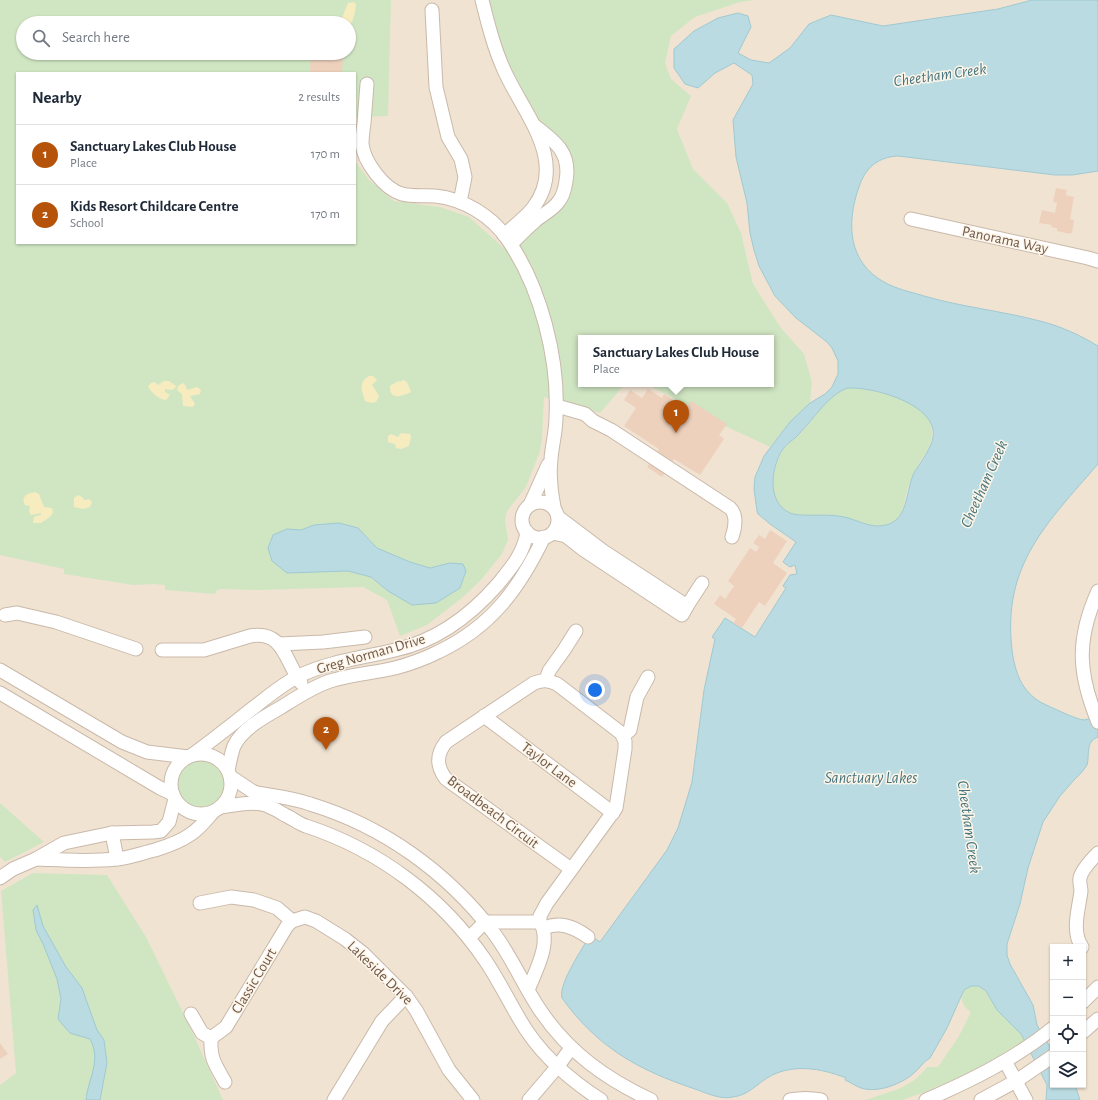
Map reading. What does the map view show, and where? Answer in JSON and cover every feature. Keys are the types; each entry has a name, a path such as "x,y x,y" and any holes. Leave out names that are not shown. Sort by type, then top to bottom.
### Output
{"street":[{"path":"482,0 491,36 504,70 517,96 535,126 542,145 547,174 544,190 528,214 507,239"},
{"path":"432,10 436,87 448,137 461,159 464,177 460,202"},
{"name":"Greg Norman Drive","path":"229,773 234,747 242,735 273,712 307,691 344,677 402,666 418,661 439,652 464,637 487,620 510,595 527,572 558,523 550,479 556,412 554,365 547,328 531,283 507,239 487,216 460,202 435,196 401,194 382,179 371,167 364,154 362,143 367,84"},
{"path":"507,239 523,231 537,219 546,214 560,201 565,187 568,172 562,152 553,140 535,126"},
{"path":"547,174 568,172"},
{"name":"Panorama Way","path":"911,220 1098,261"},
{"path":"556,412 593,421 610,430 730,508 732,511 734,525 732,537"},
{"name":"Greg Norman Drive","path":"190,756 277,690 297,677 327,665 410,646 433,637 476,607 510,569 520,555 524,546 527,532 522,521 523,514 530,504 551,459"},
{"path":"530,504 540,501 550,504 556,512 598,548 687,606"},
{"path":"527,532 538,538 549,535 566,536 584,550 682,615 702,583"},
{"path":"1097,719 1083,674 1082,650 1088,614 1098,591"},
{"path":"2,615 17,613 56,622 136,649"},
{"path":"528,990 542,954 545,935 540,916 547,903 571,869 613,813 616,808 619,794 625,748 623,736 557,684 546,680 549,671 576,630"},
{"path":"162,650 204,650 257,634 267,635 279,644 297,677 307,691"},
{"path":"279,644 323,642 366,637"},
{"path":"433,637 439,652"},
{"path":"0,670 122,742 147,752 190,756 202,754 213,756 221,761 229,773 252,791 292,799 324,808 344,816 380,834 424,862 461,895 485,922 505,949 540,1010 554,1030 571,1048 607,1077 651,1100"},
{"path":"623,736 630,730 637,697 648,676"},
{"name":"Broadbeach Circuit","path":"546,680 534,683 446,742 440,750 438,763 441,772 446,779 571,869"},
{"path":"0,693 174,796 180,806 187,811 204,814 217,809 253,803 266,806 288,816 302,825 334,836 385,863 418,887 442,908 469,938 494,974 520,1021 539,1048 573,1080 602,1100"},
{"name":"Taylor Lane","path":"484,716 613,813"},
{"path":"0,878 13,869 36,859 64,843 112,833 161,831 169,822 174,796 172,781 175,769 181,762 190,756"},
{"path":"36,859 78,861 117,859 148,852 178,842 203,824 226,801 230,793 231,785 229,773"},
{"path":"112,833 117,859"},
{"path":"1080,944 1077,931 1077,914 1081,890 1080,878 1085,868 1098,852"},
{"path":"200,903 231,897 254,900 277,908 292,921"},
{"name":"Lakeside Drive","path":"292,921 306,917 316,921 345,939 364,954 406,996 416,1010 449,1070 473,1100"},
{"name":"Classic Court","path":"212,1038 230,1021 287,926 292,921"},
{"path":"469,938 485,922 550,926 564,925 572,927 588,937"},
{"path":"1086,999 1098,987"},
{"path":"334,1100 382,1021 406,996"},
{"path":"520,1021 540,1010"},
{"path":"191,1014 202,1033 212,1038 211,1051 213,1061 225,1082"},
{"path":"1086,1029 1098,1019"},
{"path":"926,1100 980,1075 1005,1061 1049,1031"},
{"path":"528,1100 558,1066 571,1048"},
{"path":"981,1100 1016,1081 1050,1058"},
{"path":"1005,1061 1026,1100"},
{"path":"790,1100 800,1098 821,1100"}],"shaded area":[{"name":"Sanctuary Lakes","path":"0,0 1098,0 1098,1100 0,1100"}],"green space":[{"path":"0,0 391,0 388,116 356,117 356,72 16,72 16,244 356,244 356,162 369,180 394,201 440,207 469,217 505,249 524,237 565,202 570,170 538,124 517,89 501,48 488,0 756,0 740,2 695,17 671,36 665,63 671,79 691,96 677,129 693,169 727,203 741,233 753,284 781,328 804,354 812,382 810,403 790,422 770,447 721,424 653,387 774,387 774,335 578,335 578,387 622,387 600,413 544,397 540,451 526,487 507,511 505,520 508,540 502,554 480,581 463,597 427,625 400,636 387,600 363,587 257,590 222,589 217,590 215,594 165,590 165,585 133,585 64,574 64,569 0,555","holes":["287,529 367,537 377,548 410,562 430,568 450,563 466,571 460,588 436,603 388,591 371,577 348,571 322,571"]},
{"path":"854,387 908,402 920,410 928,419 932,430 929,448 909,484 902,512 895,521 884,526 871,525 838,516 800,515 790,513 779,505 774,492 774,472 786,446 801,433 834,395 843,389"},
{"path":"202,760 217,766 223,776 224,786 220,796 212,804 202,808 191,806 181,797 177,784 180,772 184,768 195,761"},
{"path":"0,803 44,842 5,862 0,857"},
{"path":"33,873 107,875 146,937 189,1025 223,1100 0,1100 0,1085 16,1073 1,891"},
{"path":"975,985 983,987 997,1010 1021,1034 1024,1041 972,1072 922,1093 902,1100 866,1100 907,1085 927,1067 938,1067 959,1036 971,1012 962,1001 963,993 965,989"}],"sand":[{"path":"354,2 356,4 354,16 343,16 348,3"},
{"path":"369,376 373,376 377,380 372,385 379,396 376,402 371,403 365,401 362,387 363,381"},
{"path":"403,380 407,382 411,392 401,396 394,396 390,391 390,386"},
{"path":"164,381 169,381 176,386 172,390 165,389 165,392 170,395 166,400 161,399 151,391 148,386 155,382 158,385"},
{"path":"183,383 187,390 197,387 201,390 200,394 190,396 195,404 193,407 183,406 182,394 177,390 178,386"},
{"path":"401,433 410,434 411,437 409,446 401,449 396,448 395,444 388,442 388,436 391,434 398,437"},
{"path":"35,492 39,494 44,507 52,508 53,512 51,516 41,523 33,523 34,517 41,515 41,513 31,515 29,511 30,506 25,505 23,500 30,493"},
{"path":"78,495 84,500 89,499 92,502 90,507 83,509 74,507 74,498"}],"water":[{"name":"Sanctuary Lakes","path":"1032,0 1098,0 1098,171 1072,175 1055,175 898,156 891,157 878,161 865,174 859,187 852,214 853,240 857,253 863,264 872,274 884,282 904,290 938,300 1011,314 1055,325 1098,346 1098,464 1046,526 1032,547 1021,569 1014,593 1011,620 1012,650 1015,666 1020,680 1029,693 1042,703 1080,719 1086,720 1098,715 1098,737 1091,742 1087,765 1060,796 1043,822 1028,868 1020,904 1007,944 1007,955 1010,964 1033,1005 1037,1025 1050,1047 1050,1088 1076,1088 1080,1100 1046,1100 1047,1085 1021,1034 997,1010 986,991 979,986 971,986 964,990 947,1028 930,1058 909,1077 898,1083 885,1088 871,1090 857,1087 845,1080 846,1078 826,1072 796,1069 776,1073 747,1092 728,1098 714,1096 674,1082 637,1065 620,1055 590,1030 575,1015 562,998 562,992 567,975 590,935 600,942 667,850 678,828 692,782 704,690 715,639 712,637 725,618 755,637 786,588 783,586 790,575 797,574 795,565 790,567 783,562 796,542 758,514 754,489 755,477 764,456 790,422 810,403 825,394 832,387 838,374 838,361 832,348 827,342 796,318 775,296 759,266 754,250 750,233 747,203 736,157 733,120 753,84 752,75 734,63 715,73 698,88 685,84 674,68 674,49 694,31 718,18 738,13 748,16 751,27 738,53 751,60 769,63 790,48 809,24 831,15 883,26 998,9","holes":["848,388 871,390 898,398 910,404 921,411 929,419 933,429 932,441 924,458 914,473 900,516 894,522 879,526 833,515 794,514 782,508 777,501 773,484 776,465 783,449 802,431 820,409 841,391"]},
{"path":"339,523 358,528 377,548 410,562 430,568 450,563 463,564 466,571 460,588 436,603 412,605 388,591 371,577 348,571 287,573 272,561 268,548 273,535 287,529 301,530 314,525"},
{"path":"37,905 43,926 66,967 82,988 97,1030 104,1040 107,1063 100,1100 86,1100 95,1062 95,1055 90,1039 70,1033 58,1019 61,999 57,979 36,930 33,910"}],"building":[{"path":"311,60 343,60 342,72 310,72"},
{"path":"1056,188 1067,190 1066,195 1074,197 1070,219 1074,220 1072,233 1070,234 1057,231 1057,228 1051,227 1052,225 1039,223 1042,210 1055,213 1057,203 1053,202"},
{"path":"648,389 662,398 664,394 679,404 677,407 683,412 691,401 727,424 719,435 724,439 700,475 674,459 662,477 647,467 659,449 624,426 636,408 624,400 630,390 642,398"},
{"path":"770,530 787,541 773,563 787,573 765,606 759,602 742,628 733,623 736,619 714,604 720,595 725,599 734,586 728,581 750,548 756,552 759,547 753,543 759,535 765,539"},
{"path":"0,1043 8,1054 0,1059"}],"place":[{"name":"Sanctuary Lakes Club House","path":"676,433"},
{"name":"Kids Resort Childcare Centre","path":"326,750"}],"water label":[{"name":"Cheetham Creek","path":"940,75"},
{"name":"Cheetham Creek","path":"984,484"},
{"name":"Cheetham Creek","path":"969,827"}]}
